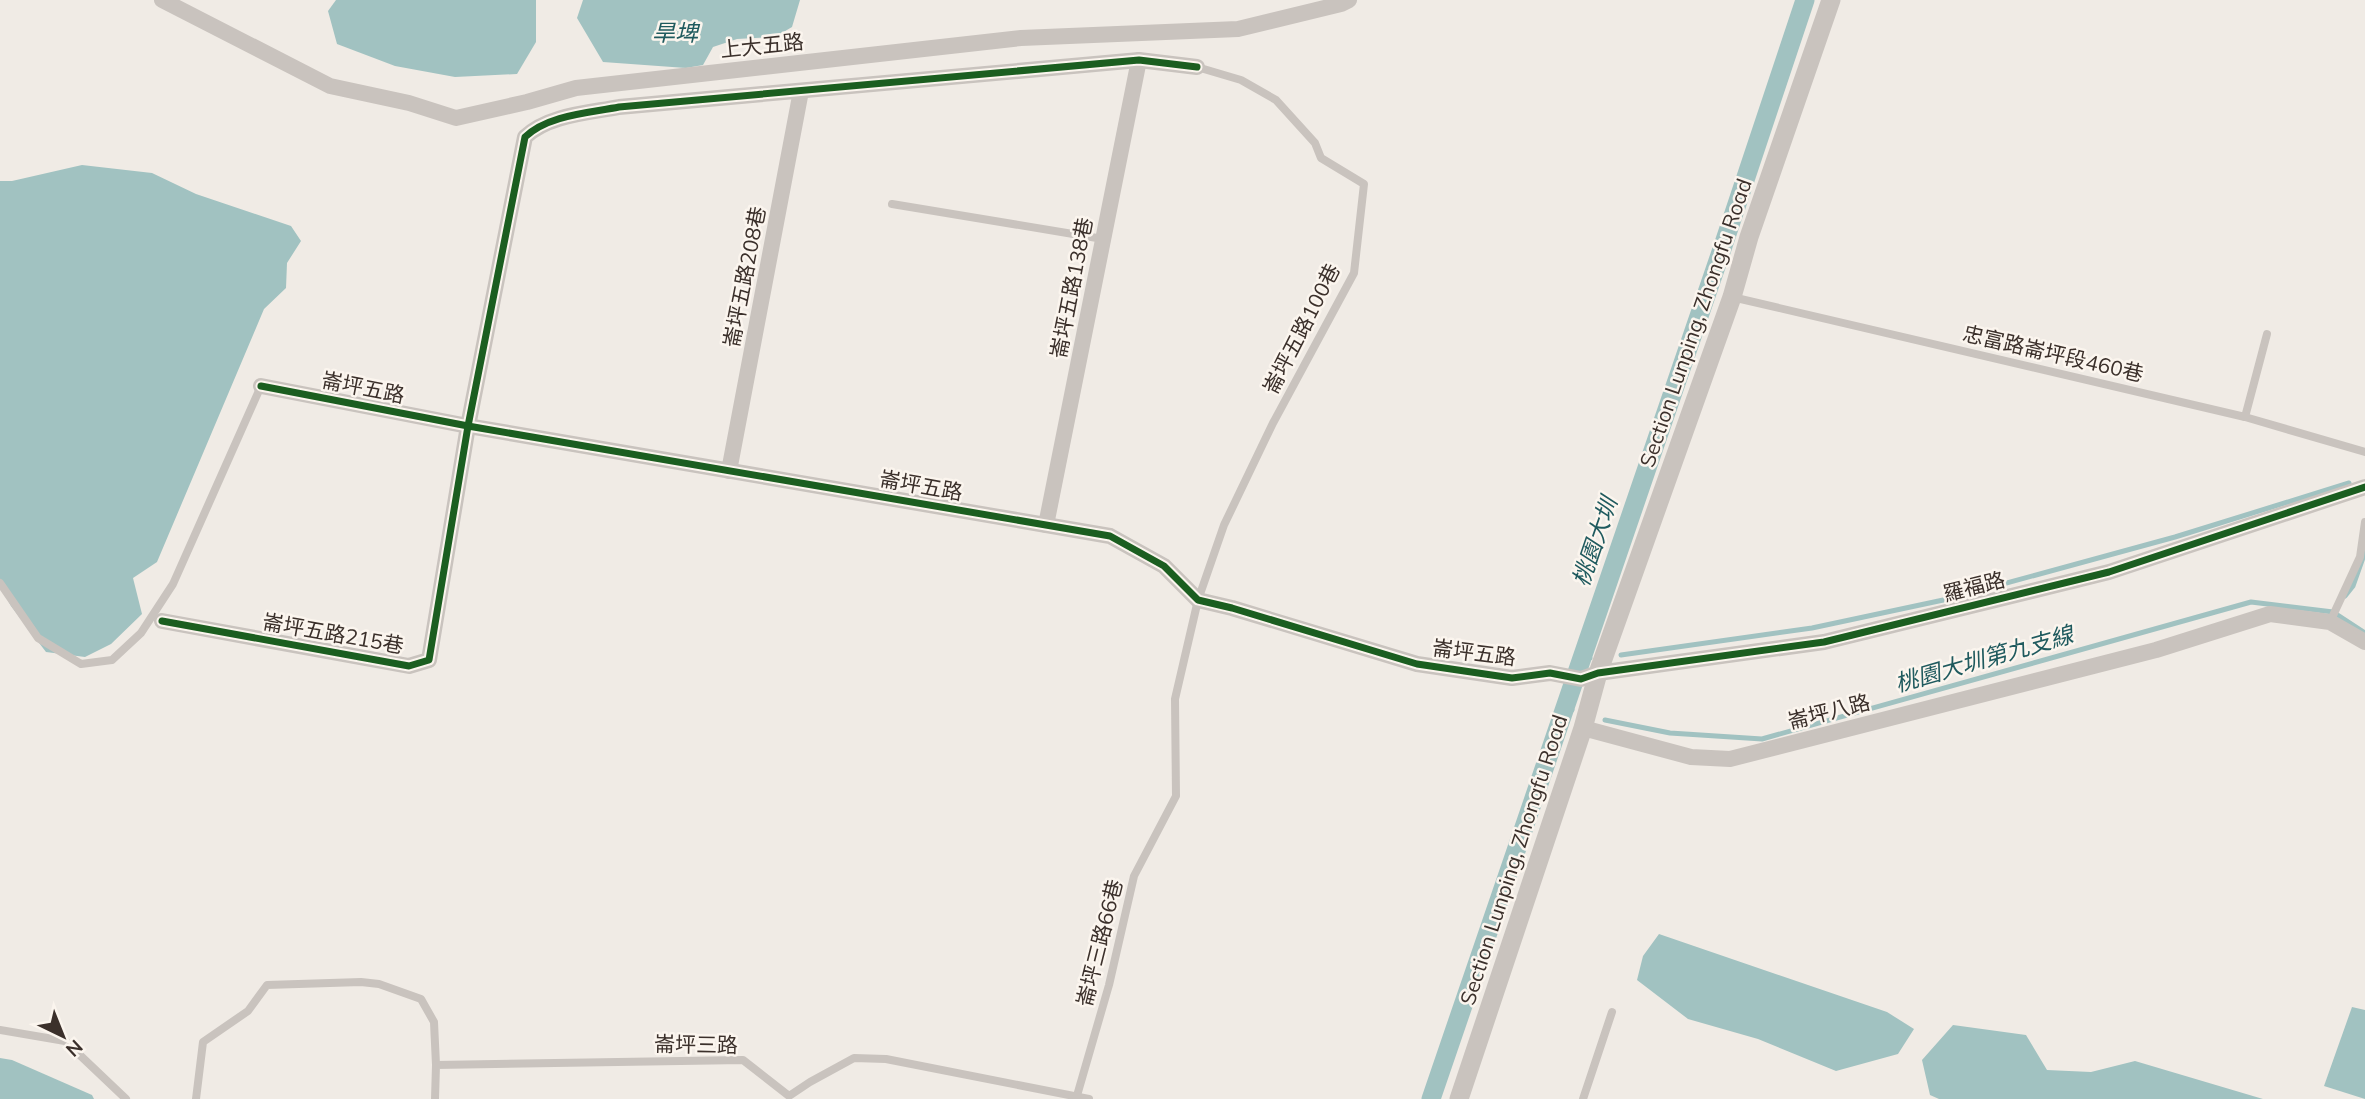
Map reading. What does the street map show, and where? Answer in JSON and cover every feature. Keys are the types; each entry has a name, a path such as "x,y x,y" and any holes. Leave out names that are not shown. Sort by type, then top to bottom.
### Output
{"street":[{"name":"上大五路","path":"162,0 330,86 409,103 456,118 576,88 1021,38 1238,29 1349,0"},
{"name":"Section Lunping, Zhongfu Road","path":"1459,1099 1583,728 1590,676 1732,297 1749,237 1831,0"},
{"path":"468,426 525,137 554,120 619,107 1139,60 1198,67"},
{"name":"崙坪五路138巷","path":"1046,525 1139,60"},
{"name":"崙坪五路208巷","path":"729,471 801,91"},
{"path":"527,102 554,120"},
{"name":"崙坪五路","path":"261,386 468,426 1110,536 1164,566 1198,600 1233,608 1417,664 1512,678 1550,673"},
{"name":"崙坪五路215巷","path":"162,621 409,666 429,660 468,426"},
{"name":"羅福路","path":"1550,673 1590,676 1824,642 2109,572 2365,487"},
{"name":"崙坪八路","path":"1583,728 1691,757 1730,759 2156,650 2270,614 2330,622 2365,642"}],"lane":[{"name":"崙坪五路100巷","path":"1198,67 1241,80 1276,100 1315,143 1321,158 1364,184 1354,273 1273,423 1229,513 1198,600"},
{"path":"892,204 1103,239"},
{"name":"忠富路崙坪段460巷","path":"1732,297 2245,418 2365,452"},
{"path":"2245,418 2267,334"},
{"path":"0,583 38,638 81,664 113,660 141,633 173,584 261,386"},
{"path":"2330,622 2360,556 2365,522"},
{"name":"崙坪三路66巷","path":"1077,1097 1109,985 1134,876 1176,796 1175,699 1198,600"},
{"path":"196,1099 203,1042 248,1011 267,985 361,982 379,984 421,999 434,1022 435,1099"},
{"path":"1583,1099 1612,1012"},
{"path":"0,1030 65,1041 126,1099"},
{"name":"崙坪三路","path":"436,1065 743,1060 789,1096 854,1058 886,1059 1089,1099"}],"water":[{"path":"336,0 536,0 536,42 517,74 455,77 395,66 337,44 328,11"},
{"name":"旱埤","path":"583,0 800,0 792,27 775,37 737,39 713,47 703,65 686,68 603,62 577,18"},
{"path":"82,165 152,173 196,194 291,226 301,241 287,263 286,288 264,309 157,562 133,578 142,614 111,644 85,657 46,652 11,606 0,586 0,181 12,181"},
{"path":"1659,934 1887,1012 1914,1029 1898,1054 1836,1071 1758,1039 1688,1019 1637,980 1643,956"},
{"path":"2352,1007 2365,1010 2365,1099 2324,1086"},
{"path":"1953,1025 2026,1035 2047,1070 2091,1072 2135,1061 2263,1099 1939,1099 1930,1095 1922,1060"},
{"path":"0,1058 12,1060 92,1095 94,1099 0,1099"}],"waterway":[{"name":"桃園大圳","path":"1431,1099 1805,0"},
{"path":"1621,655 1812,628 1948,599 2175,537 2349,483"},
{"path":"2345,596 2353,586 2365,552"},
{"name":"桃園大圳第九支線","path":"1605,720 1670,733 1762,739 2251,602 2333,612 2365,633"},
{"name":"桃園大圳","path":"1580,660 1590,658"},
{"name":"桃園大圳第九支線","path":"1564,708 1572,710"}],"cycle path":[{"path":"162,621 409,666 429,660 468,426 525,137 545,124 569,116 619,107 1139,60 1197,67"},
{"path":"261,386 468,426 1110,536 1164,566 1198,600 1417,664 1512,678 1550,673 1581,679 1598,673 1824,642 2109,572 2365,487"}]}
